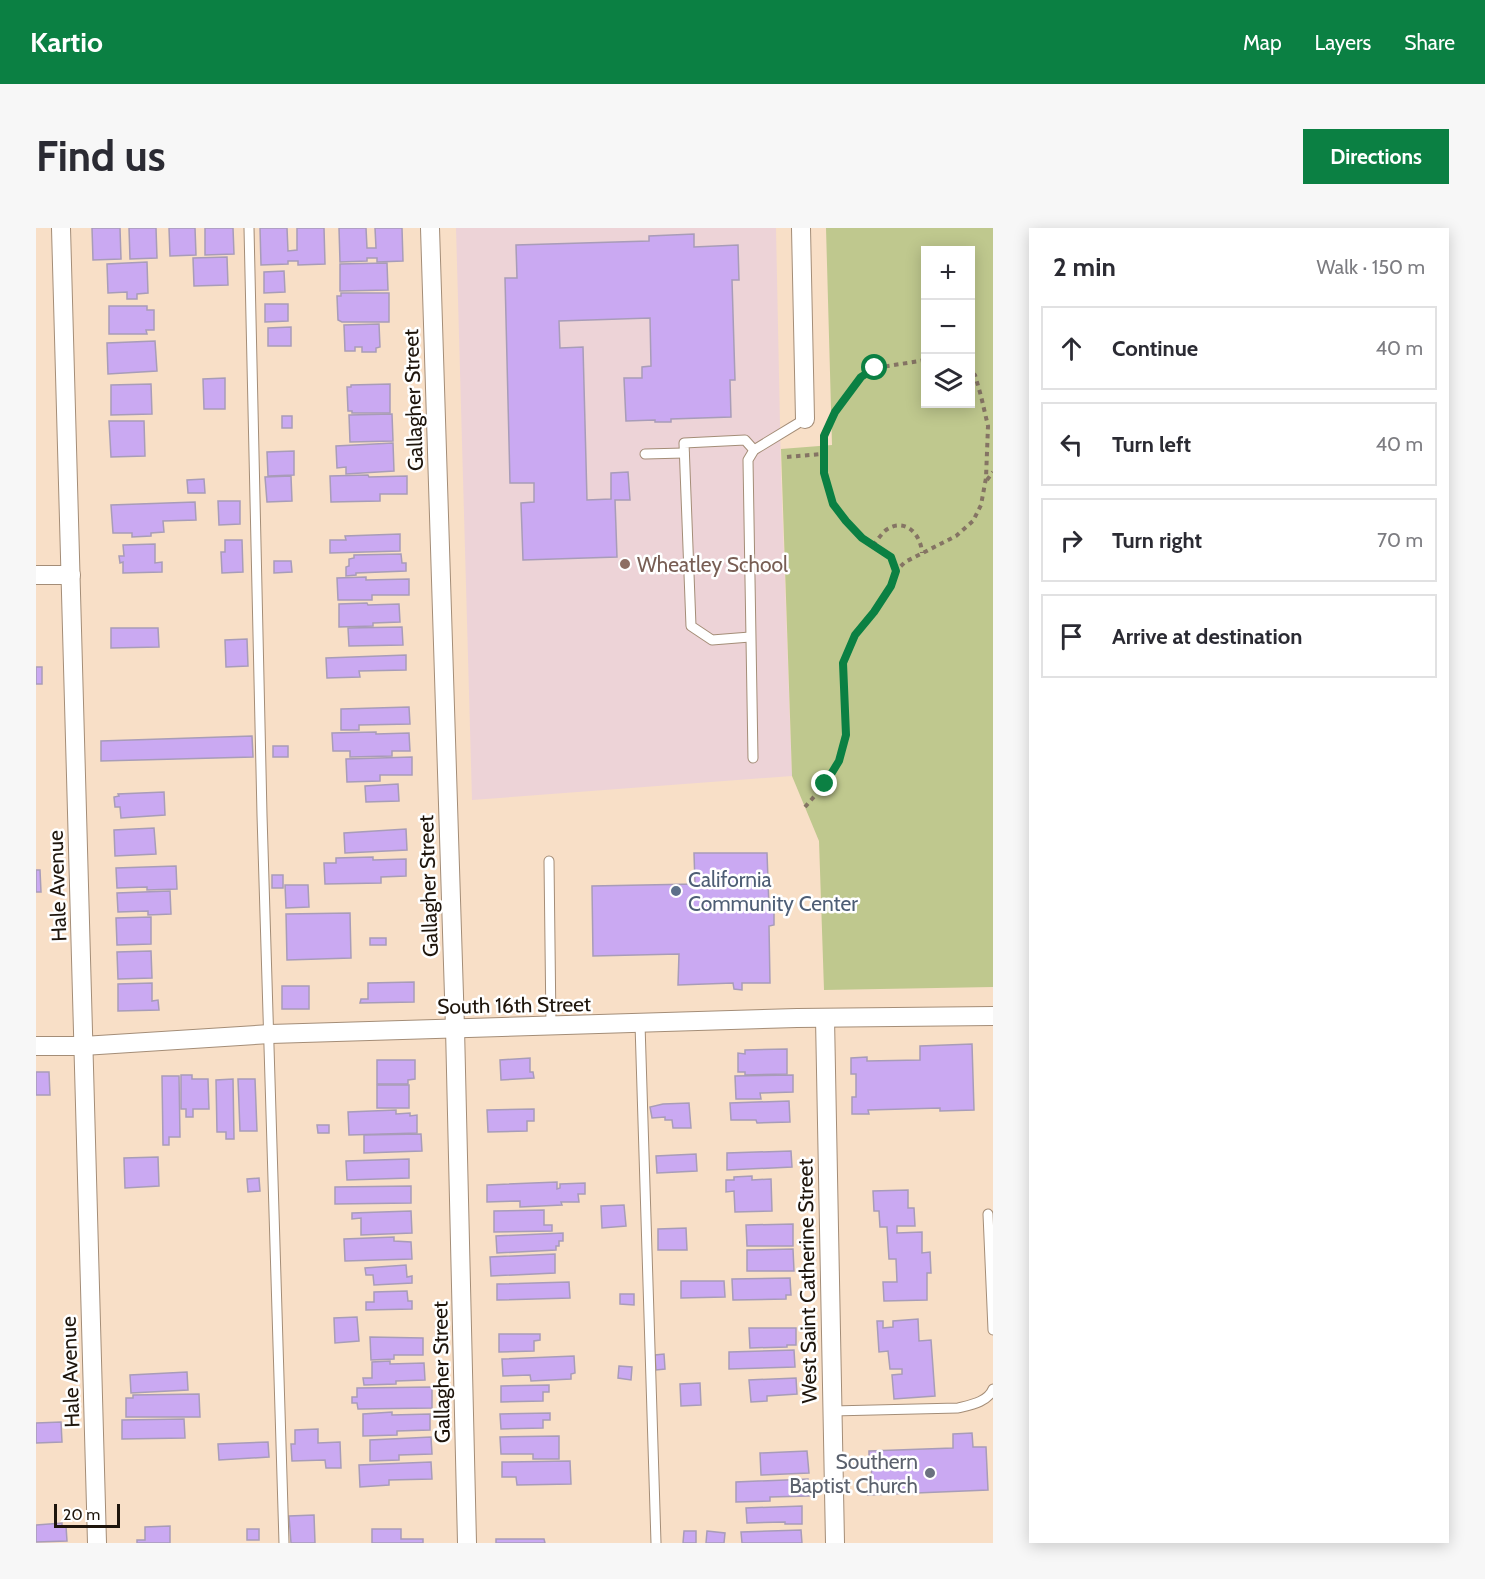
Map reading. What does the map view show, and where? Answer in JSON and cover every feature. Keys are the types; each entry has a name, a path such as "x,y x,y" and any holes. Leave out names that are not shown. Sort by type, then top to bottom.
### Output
{"street":[{"name":"Hale Avenue","path":"61,228 97,1543"},
{"name":"Gallagher Street","path":"430,228 455,1029 467,1543"},
{"path":"801,228 806,419"},
{"path":"36,576 71,574"},
{"name":"South 16th Street","path":"36,1046 83,1046 270,1034 825,1018 993,1016"},
{"name":"West Saint Catherine Street","path":"825,1018 835,1543"}],"lane":[{"path":"249,228 262,815 284,1543"},
{"path":"753,758 748,460 754,450 806,419"},
{"path":"750,637 712,640 691,626 684,443 745,440 754,450"},
{"path":"645,454 684,453"},
{"path":"549,861 551,1026"},
{"path":"640,1024 656,1543"},
{"path":"988,1214 993,1330"},
{"path":"832,1411 958,1408 977,1403 991,1394 993,1389"}],"path":[{"path":"896,571 891,557 873,545 846,521 833,504 824,473 822,454 824,436 835,412 861,377 875,368 921,361"},
{"path":"805,807 825,784 839,761 846,735 843,663 855,635 891,586 896,571 905,562 956,536 973,520 981,505 989,448 986,414 975,375"},
{"path":"986,414 993,424"},
{"path":"787,458 822,454"},
{"path":"985,483 993,472"},
{"path":"873,545 885,531 901,526 917,534 922,553"}],"shaded area":[{"name":"Wheatley School","path":"456,228 776,228 781,473 792,776 472,800"}],"green space":[{"path":"826,228 993,228 993,987 824,990 819,841 792,776 781,449 832,445"}],"building":[{"path":"92,228 120,228 121,259 93,260"},
{"path":"129,228 156,228 157,258 130,259"},
{"path":"169,228 195,228 196,255 170,256"},
{"path":"205,228 233,228 234,254 205,255"},
{"path":"260,228 287,228 288,251 297,250 297,228 324,228 325,264 298,265 298,261 288,261 288,264 261,265"},
{"path":"339,228 366,228 367,248 376,248 375,228 402,228 403,261 377,262 377,258 367,258 367,261 340,262"},
{"path":"694,234 694,247 738,245 739,280 732,280 735,380 730,380 731,417 671,419 671,422 626,421 624,378 642,378 642,367 651,366 650,318 559,321 560,348 583,347 587,500 611,499 611,473 628,472 630,500 615,500 617,557 523,560 521,503 534,502 534,483 510,483 505,278 517,278 516,245 649,241 649,236"},
{"path":"227,257 228,285 194,286 193,258"},
{"path":"147,262 148,293 137,294 137,299 127,299 127,292 108,293 107,264"},
{"path":"387,263 388,290 340,291 340,264"},
{"path":"284,271 285,292 264,293 264,272"},
{"path":"341,293 389,293 389,322 342,322 338,320 337,296 341,296"},
{"path":"265,304 288,304 288,321 265,322"},
{"path":"109,306 147,306 147,310 154,310 154,330 146,330 147,334 109,334"},
{"path":"379,324 380,347 376,348 376,352 362,352 362,347 355,347 355,351 345,351 344,325"},
{"path":"291,327 291,346 268,346 268,328"},
{"path":"155,341 157,371 108,374 107,343"},
{"path":"225,378 225,409 204,409 203,379"},
{"path":"151,384 152,414 111,415 111,385"},
{"path":"390,384 390,413 352,413 348,411 347,387"},
{"path":"392,414 393,441 350,442 349,415"},
{"path":"282,416 292,416 292,428 282,428"},
{"path":"109,421 144,421 145,456 111,457"},
{"path":"393,443 394,471 346,474 346,467 337,468 336,446"},
{"path":"294,451 294,475 268,476 267,452"},
{"path":"368,475 369,477 407,476 407,494 380,494 380,501 331,502 330,476"},
{"path":"291,476 292,501 267,502 265,477"},
{"path":"204,479 205,493 188,493 187,480"},
{"path":"218,501 240,501 240,524 219,525"},
{"path":"195,502 196,520 163,521 164,532 151,533 151,536 132,537 132,533 113,533 111,505"},
{"path":"400,534 400,551 330,553 330,540 346,540 345,536"},
{"path":"225,540 242,540 243,572 222,573 221,552 225,552"},
{"path":"155,544 155,563 162,562 162,572 123,573 123,562 120,563 119,556 124,556 123,545"},
{"path":"401,554 402,563 406,563 406,571 356,573 356,575 346,576 349,559 354,558 354,555"},
{"path":"274,561 291,561 292,572 274,573"},
{"path":"366,577 366,580 409,579 409,595 372,595 372,600 338,600 337,578"},
{"path":"367,603 368,605 399,604 400,622 339,627 339,604"},
{"path":"402,627 403,645 349,646 348,628"},
{"path":"111,628 158,628 159,647 111,648"},
{"path":"247,639 248,666 226,667 225,640"},
{"path":"406,655 406,670 359,671 360,677 327,678 326,658"},
{"path":"36,667 42,667 42,684 36,684"},
{"path":"409,707 410,724 359,725 359,730 341,730 341,709"},
{"path":"376,732 376,734 409,733 410,751 392,751 392,756 350,757 350,751 333,751 332,733"},
{"path":"252,736 253,757 101,761 101,741"},
{"path":"273,746 288,746 288,757 273,757"},
{"path":"412,757 412,775 380,775 380,781 347,782 346,759"},
{"path":"398,784 399,801 366,802 365,786"},
{"path":"164,792 165,815 121,818 120,807 115,807 114,797 119,796 118,794"},
{"path":"154,828 156,854 115,856 114,830"},
{"path":"406,829 407,850 345,853 344,833"},
{"path":"694,853 767,853 769,907 774,907 774,925 769,926 770,983 742,983 742,990 734,989 733,983 678,985 679,954 593,956 592,886 695,884"},
{"path":"373,857 373,860 406,859 406,876 381,877 381,883 325,884 324,863 336,863 336,858"},
{"path":"176,866 177,889 117,888 116,868"},
{"path":"36,870 40,870 41,892 36,892"},
{"path":"272,875 283,875 283,888 272,888"},
{"path":"285,885 308,885 309,907 286,908"},
{"path":"170,891 171,914 148,915 148,911 118,912 117,893"},
{"path":"350,913 351,958 287,960 286,914"},
{"path":"151,917 151,944 117,945 116,918"},
{"path":"370,938 386,938 386,945 370,945"},
{"path":"151,951 152,978 118,979 117,952"},
{"path":"414,982 414,1002 360,1003 361,999 368,999 368,983"},
{"path":"152,983 152,1001 158,1000 159,1010 118,1011 118,984"},
{"path":"282,986 309,986 309,1009 282,1009"},
{"path":"972,1044 974,1110 940,1111 940,1108 868,1110 869,1114 852,1114 852,1097 856,1097 856,1074 851,1074 851,1058 867,1057 867,1061 920,1060 920,1046"},
{"path":"787,1049 787,1074 745,1075 745,1072 738,1072 738,1053 745,1054 745,1050"},
{"path":"530,1058 530,1072 533,1072 534,1078 501,1080 500,1060"},
{"path":"377,1060 415,1060 415,1079 408,1080 408,1084 377,1084"},
{"path":"36,1072 49,1072 50,1095 36,1095"},
{"path":"181,1075 192,1075 192,1079 208,1079 209,1109 193,1109 193,1117 186,1117 186,1109 181,1109"},
{"path":"793,1075 793,1092 760,1093 761,1099 736,1099 735,1076"},
{"path":"162,1076 179,1076 180,1137 169,1137 169,1145 163,1145"},
{"path":"233,1079 234,1139 226,1139 226,1132 217,1132 216,1080"},
{"path":"238,1079 255,1079 257,1131 240,1131"},
{"path":"377,1085 409,1085 409,1108 377,1108"},
{"path":"789,1101 790,1122 757,1123 756,1120 731,1120 730,1103"},
{"path":"689,1103 691,1128 673,1128 672,1120 665,1120 665,1117 652,1118 650,1107"},
{"path":"534,1109 534,1121 527,1121 527,1131 488,1132 487,1110"},
{"path":"396,1110 396,1114 417,1115 417,1133 349,1135 348,1112"},
{"path":"317,1125 329,1125 329,1133 318,1133"},
{"path":"421,1134 422,1151 364,1153 364,1135"},
{"path":"791,1151 792,1167 727,1170 727,1153"},
{"path":"696,1154 697,1171 657,1173 656,1156"},
{"path":"158,1157 159,1186 125,1188 124,1158"},
{"path":"409,1159 409,1178 347,1180 346,1161"},
{"path":"752,1176 752,1180 771,1179 772,1211 735,1212 734,1191 726,1192 726,1180"},
{"path":"259,1178 260,1191 248,1192 247,1179"},
{"path":"557,1182 557,1189 560,1188 560,1184 585,1183 585,1194 578,1194 579,1202 561,1202 562,1205 520,1207 520,1201 487,1202 487,1185"},
{"path":"411,1186 411,1203 335,1204 335,1187"},
{"path":"908,1190 908,1208 914,1208 915,1226 897,1226 897,1233 922,1232 922,1253 930,1252 931,1273 927,1273 927,1300 884,1301 883,1282 897,1282 896,1259 889,1259 887,1227 880,1227 879,1211 874,1211 873,1191"},
{"path":"624,1205 626,1226 602,1228 601,1206"},
{"path":"544,1210 544,1225 552,1225 552,1231 494,1232 494,1211"},
{"path":"411,1211 412,1233 361,1235 361,1218 352,1219 352,1213"},
{"path":"793,1224 793,1246 747,1246 746,1225"},
{"path":"686,1228 687,1250 658,1250 658,1229"},
{"path":"563,1233 563,1241 559,1241 556,1250 497,1253 496,1236"},
{"path":"394,1237 394,1241 411,1242 412,1259 345,1261 344,1239"},
{"path":"793,1249 794,1271 747,1271 747,1250"},
{"path":"555,1254 555,1273 491,1276 490,1257"},
{"path":"406,1265 407,1277 412,1276 412,1283 374,1285 373,1275 366,1275 365,1268"},
{"path":"790,1278 791,1295 786,1295 786,1299 733,1300 732,1279"},
{"path":"681,1281 724,1281 725,1297 681,1298"},
{"path":"569,1282 570,1298 497,1300 497,1284"},
{"path":"407,1291 408,1301 412,1301 412,1309 366,1310 366,1302 374,1302 374,1292"},
{"path":"620,1294 634,1294 634,1305 620,1304"},
{"path":"357,1317 359,1341 335,1343 334,1318"},
{"path":"918,1319 919,1341 931,1340 935,1396 894,1399 892,1375 902,1374 902,1369 890,1369 888,1351 879,1352 877,1321 883,1321 883,1328 893,1327 893,1321"},
{"path":"749,1328 796,1328 796,1345 750,1348"},
{"path":"499,1334 540,1334 540,1340 534,1341 534,1351 499,1352"},
{"path":"370,1337 423,1338 423,1355 394,1355 394,1359 371,1360"},
{"path":"794,1350 795,1367 729,1369 729,1352"},
{"path":"664,1354 665,1369 656,1370 655,1355"},
{"path":"574,1356 575,1373 571,1374 571,1379 531,1381 530,1375 503,1376 502,1359"},
{"path":"390,1361 390,1364 424,1363 425,1380 364,1385 363,1378 372,1378 372,1362"},
{"path":"619,1366 632,1367 631,1380 618,1378"},
{"path":"187,1372 188,1390 131,1393 130,1375"},
{"path":"796,1378 797,1394 767,1396 767,1401 751,1402 749,1380"},
{"path":"700,1383 701,1405 681,1406 680,1384"},
{"path":"549,1385 549,1392 543,1392 543,1401 501,1402 501,1386"},
{"path":"432,1387 432,1408 358,1409 357,1403 352,1403 352,1397 357,1397 357,1388"},
{"path":"199,1394 200,1417 126,1417 126,1398 133,1398 133,1395"},
{"path":"392,1412 392,1415 430,1414 430,1430 397,1431 397,1435 363,1436 363,1414"},
{"path":"550,1413 550,1420 543,1420 543,1428 501,1429 500,1414"},
{"path":"184,1419 185,1438 122,1439 122,1420"},
{"path":"61,1422 62,1442 36,1443 36,1423"},
{"path":"318,1429 318,1443 340,1442 341,1468 326,1468 325,1460 292,1461 291,1444 295,1444 295,1430"},
{"name":"Southern Baptist Church","path":"972,1433 973,1447 986,1447 988,1490 868,1495 868,1485 872,1485 869,1451 953,1448 953,1434"},
{"path":"559,1436 559,1459 533,1459 533,1454 501,1454 500,1437"},
{"path":"431,1437 432,1454 399,1455 399,1460 370,1461 370,1440"},
{"path":"268,1442 269,1457 219,1460 218,1444"},
{"path":"807,1451 809,1473 761,1475 760,1453"},
{"path":"570,1461 571,1484 517,1485 516,1477 502,1477 502,1462"},
{"path":"431,1462 432,1479 389,1480 389,1485 360,1487 359,1465"},
{"path":"808,1479 809,1496 770,1497 770,1501 736,1502 736,1482"},
{"path":"802,1506 802,1524 747,1523 746,1508"},
{"path":"314,1515 315,1543 291,1543 289,1516"},
{"path":"62,1523 62,1526 66,1526 67,1541 36,1542 36,1525"},
{"path":"170,1526 170,1543 137,1543 137,1540 145,1540 145,1527"},
{"path":"247,1529 259,1529 259,1540 247,1540"},
{"path":"372,1529 401,1529 401,1539 423,1539 423,1543 372,1543"},
{"path":"801,1530 802,1543 742,1543 741,1532"},
{"path":"684,1531 696,1531 696,1543 683,1543"},
{"path":"707,1531 725,1533 724,1543 706,1543"},
{"path":"496,1539 544,1539 545,1543 496,1543"}],"place":[{"name":"Wheatley School","path":"625,564"},
{"name":"California Community Center","path":"676,891"},
{"name":"Southern Baptist Church","path":"930,1473"}],"route":[{"path":"825,784 839,761 846,735 843,663 855,635 891,586 896,571 891,557 862,538 833,504 824,473 822,454 824,436 835,412 861,377 875,368"}]}
